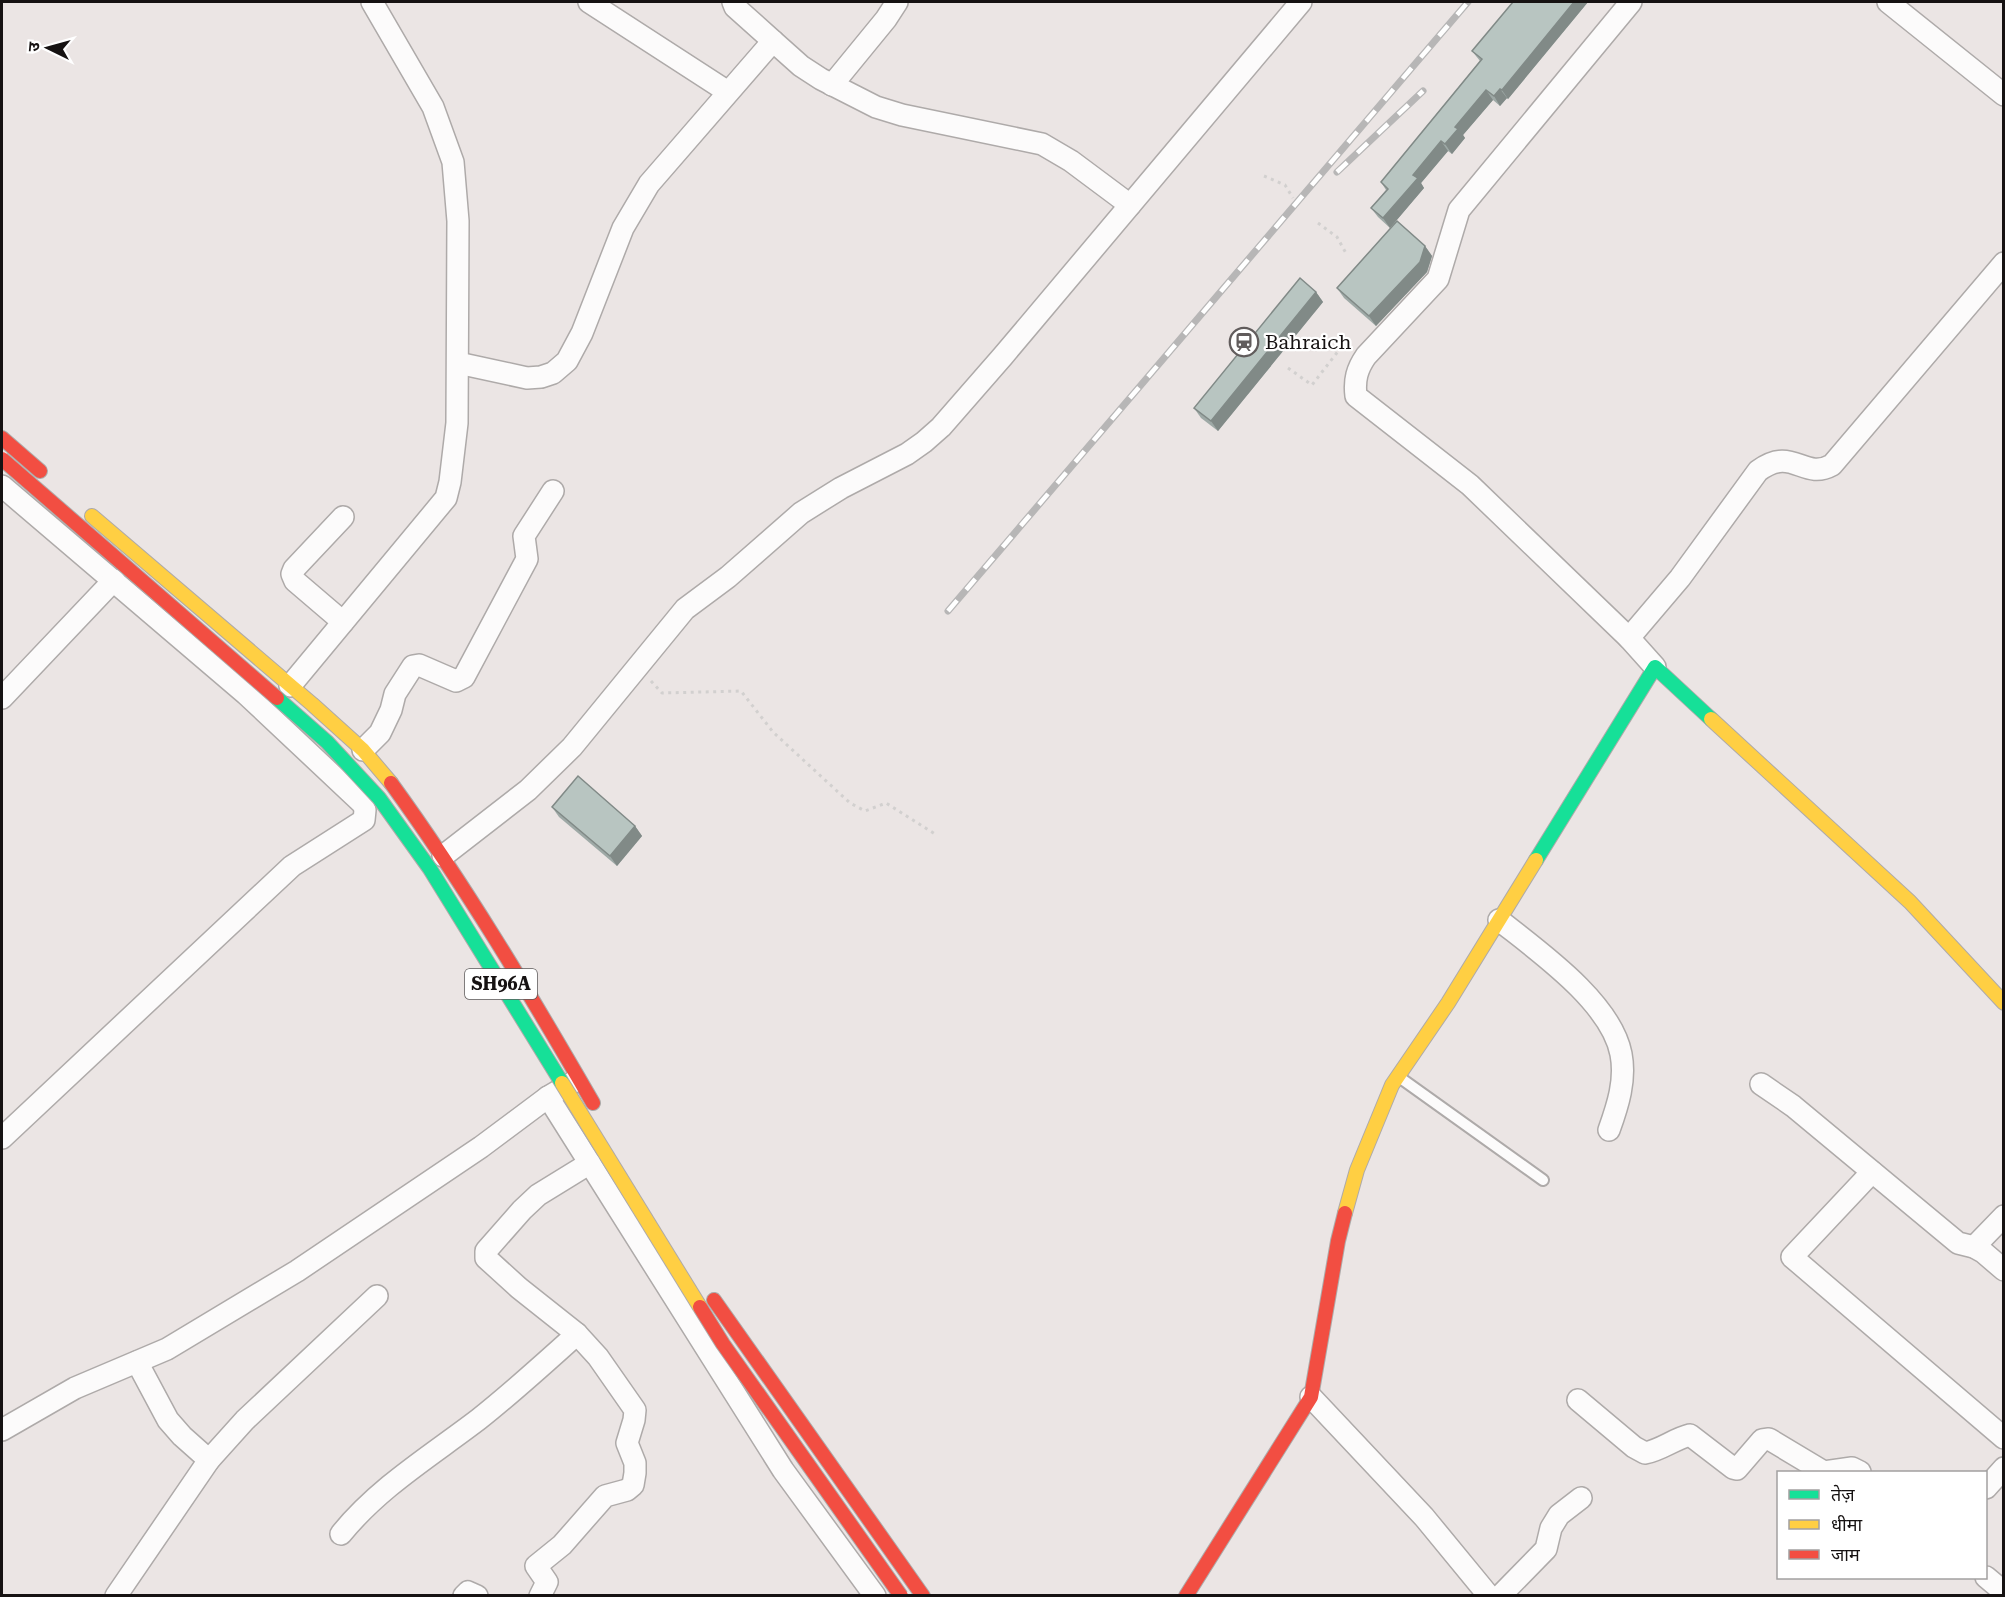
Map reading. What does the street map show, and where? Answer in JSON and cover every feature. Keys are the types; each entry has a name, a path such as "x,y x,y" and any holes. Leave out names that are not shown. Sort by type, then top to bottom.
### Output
{"street":[{"path":"290,686 446,498 450,482 457,423 458,363 458,221 453,162 433,106 372,2"},
{"path":"590,2 728,92"},
{"path":"733,2 735,7 801,66 832,85 876,107 902,115 1042,144 1071,161 1130,205"},
{"path":"832,85 886,19 897,2"},
{"path":"443,856 528,790 572,747 685,609 728,577 801,513 841,488 907,454 941,427 1301,2"},
{"path":"1631,2 1458,210 1438,279 1366,356 1357,370 1354,386 1356,396 1470,485 1629,638 1655,667 1910,902 2004,1003"},
{"path":"1888,2 2004,95"},
{"path":"458,363 527,378 553,373 567,362 582,333 624,228 649,184 773,41"},
{"path":"1629,638 1680,578 1758,471 1778,460 1789,461 1815,471 1822,471 1832,465 2004,263"},
{"path":"2,438 54,483"},
{"name":"SH96A","path":"2,459 327,742 379,798 430,869 723,1344 901,1596"},
{"path":"2,486 246,694 363,804 365,815 364,820 292,866 2,1138"},
{"path":"363,750 380,733 391,710 395,694 413,666 419,665 456,681 464,677 527,559 524,536 554,491"},
{"path":"80,506 363,750 391,783 443,856 539,1010 578,1080 603,1119"},
{"path":"343,517 294,569 292,574 294,581 343,622"},
{"path":"2,698 114,580"},
{"path":"1186,1596 1311,1397 1338,1241 1357,1170 1392,1085 1448,1003 1655,667"},
{"path":"1499,920 1576,985 1598,1008 1612,1031 1621,1053 1623,1073 1620,1100 1609,1130"},
{"path":"2,1430 75,1388 167,1349 297,1271 462,1160 548,1097 578,1080"},
{"path":"1761,1084 1792,1106 1958,1243 1974,1247 2004,1270"},
{"path":"548,1097 783,1470 875,1596"},
{"path":"540,1596 547,1582 536,1566 562,1545 605,1496 627,1490 633,1485 636,1473 627,1443 635,1410 598,1357 577,1334 519,1288 486,1258 485,1254 522,1210 538,1195 590,1163"},
{"path":"1872,1172 1792,1257 2004,1438"},
{"path":"1974,1247 2004,1216"},
{"path":"704,1285 923,1596"},
{"path":"116,1596 209,1460 245,1420 377,1296"},
{"path":"341,1534 375,1498 479,1418 577,1334"},
{"path":"137,1362 168,1420 209,1460"},
{"path":"1311,1397 1424,1517 1489,1596"},
{"path":"1578,1400 1634,1448 1644,1453 1690,1436 1695,1437 1737,1469 1762,1440 1769,1439 1822,1471"},
{"path":"1831,1471 1852,1468 1857,1471"},
{"path":"1987,1487 2004,1468"},
{"path":"1500,1596 1546,1549 1551,1528 1559,1515 1581,1498"},
{"path":"1987,1578 2004,1592"},
{"path":"464,1596 468,1592 477,1596"}],"lane":[{"path":"1398,1076 1543,1180"}],"path":[{"path":"1264,176 1285,185 1293,198"},
{"path":"1318,224 1337,237 1347,255"},
{"path":"1288,368 1312,385 1346,341 1366,356"},
{"path":"636,667 662,693 741,691 773,732 850,803 865,811 886,802 934,834"}],"building":[{"path":"1513,2 1574,2 1502,90 1500,89 1494,96 1486,90 1455,127 1458,129 1445,144 1441,141 1413,175 1418,178 1383,218 1371,208 1388,189 1381,182 1482,59 1472,51"},
{"path":"1397,221 1425,246 1420,262 1369,316 1337,288"},
{"path":"1300,278 1316,292 1211,421 1194,408"},
{"path":"578,776 635,826 610,856 552,807"}],"railway":[{"path":"948,611 1468,2"},
{"path":"1337,172 1423,91"}],"traffic: fast":[{"path":"1536,860 1655,667 1711,719"},
{"path":"277,698 327,742 379,798 430,869 562,1083"}],"traffic: slow":[{"path":"92,516 312,704 363,750 391,783"},
{"path":"1711,719 1910,902 2004,1003"},
{"path":"1345,1213 1357,1170 1392,1085 1448,1003 1536,860"},
{"path":"562,1083 700,1307"}],"traffic: jam":[{"path":"2,438 40,471"},
{"path":"2,459 277,698"},
{"path":"391,783 496,940 593,1103"},
{"path":"1186,1596 1311,1397 1345,1213"},
{"path":"714,1300 923,1596"},
{"path":"700,1307 723,1344 901,1596"}],"place":[{"name":"Bahraich","path":"1244,342"}]}
